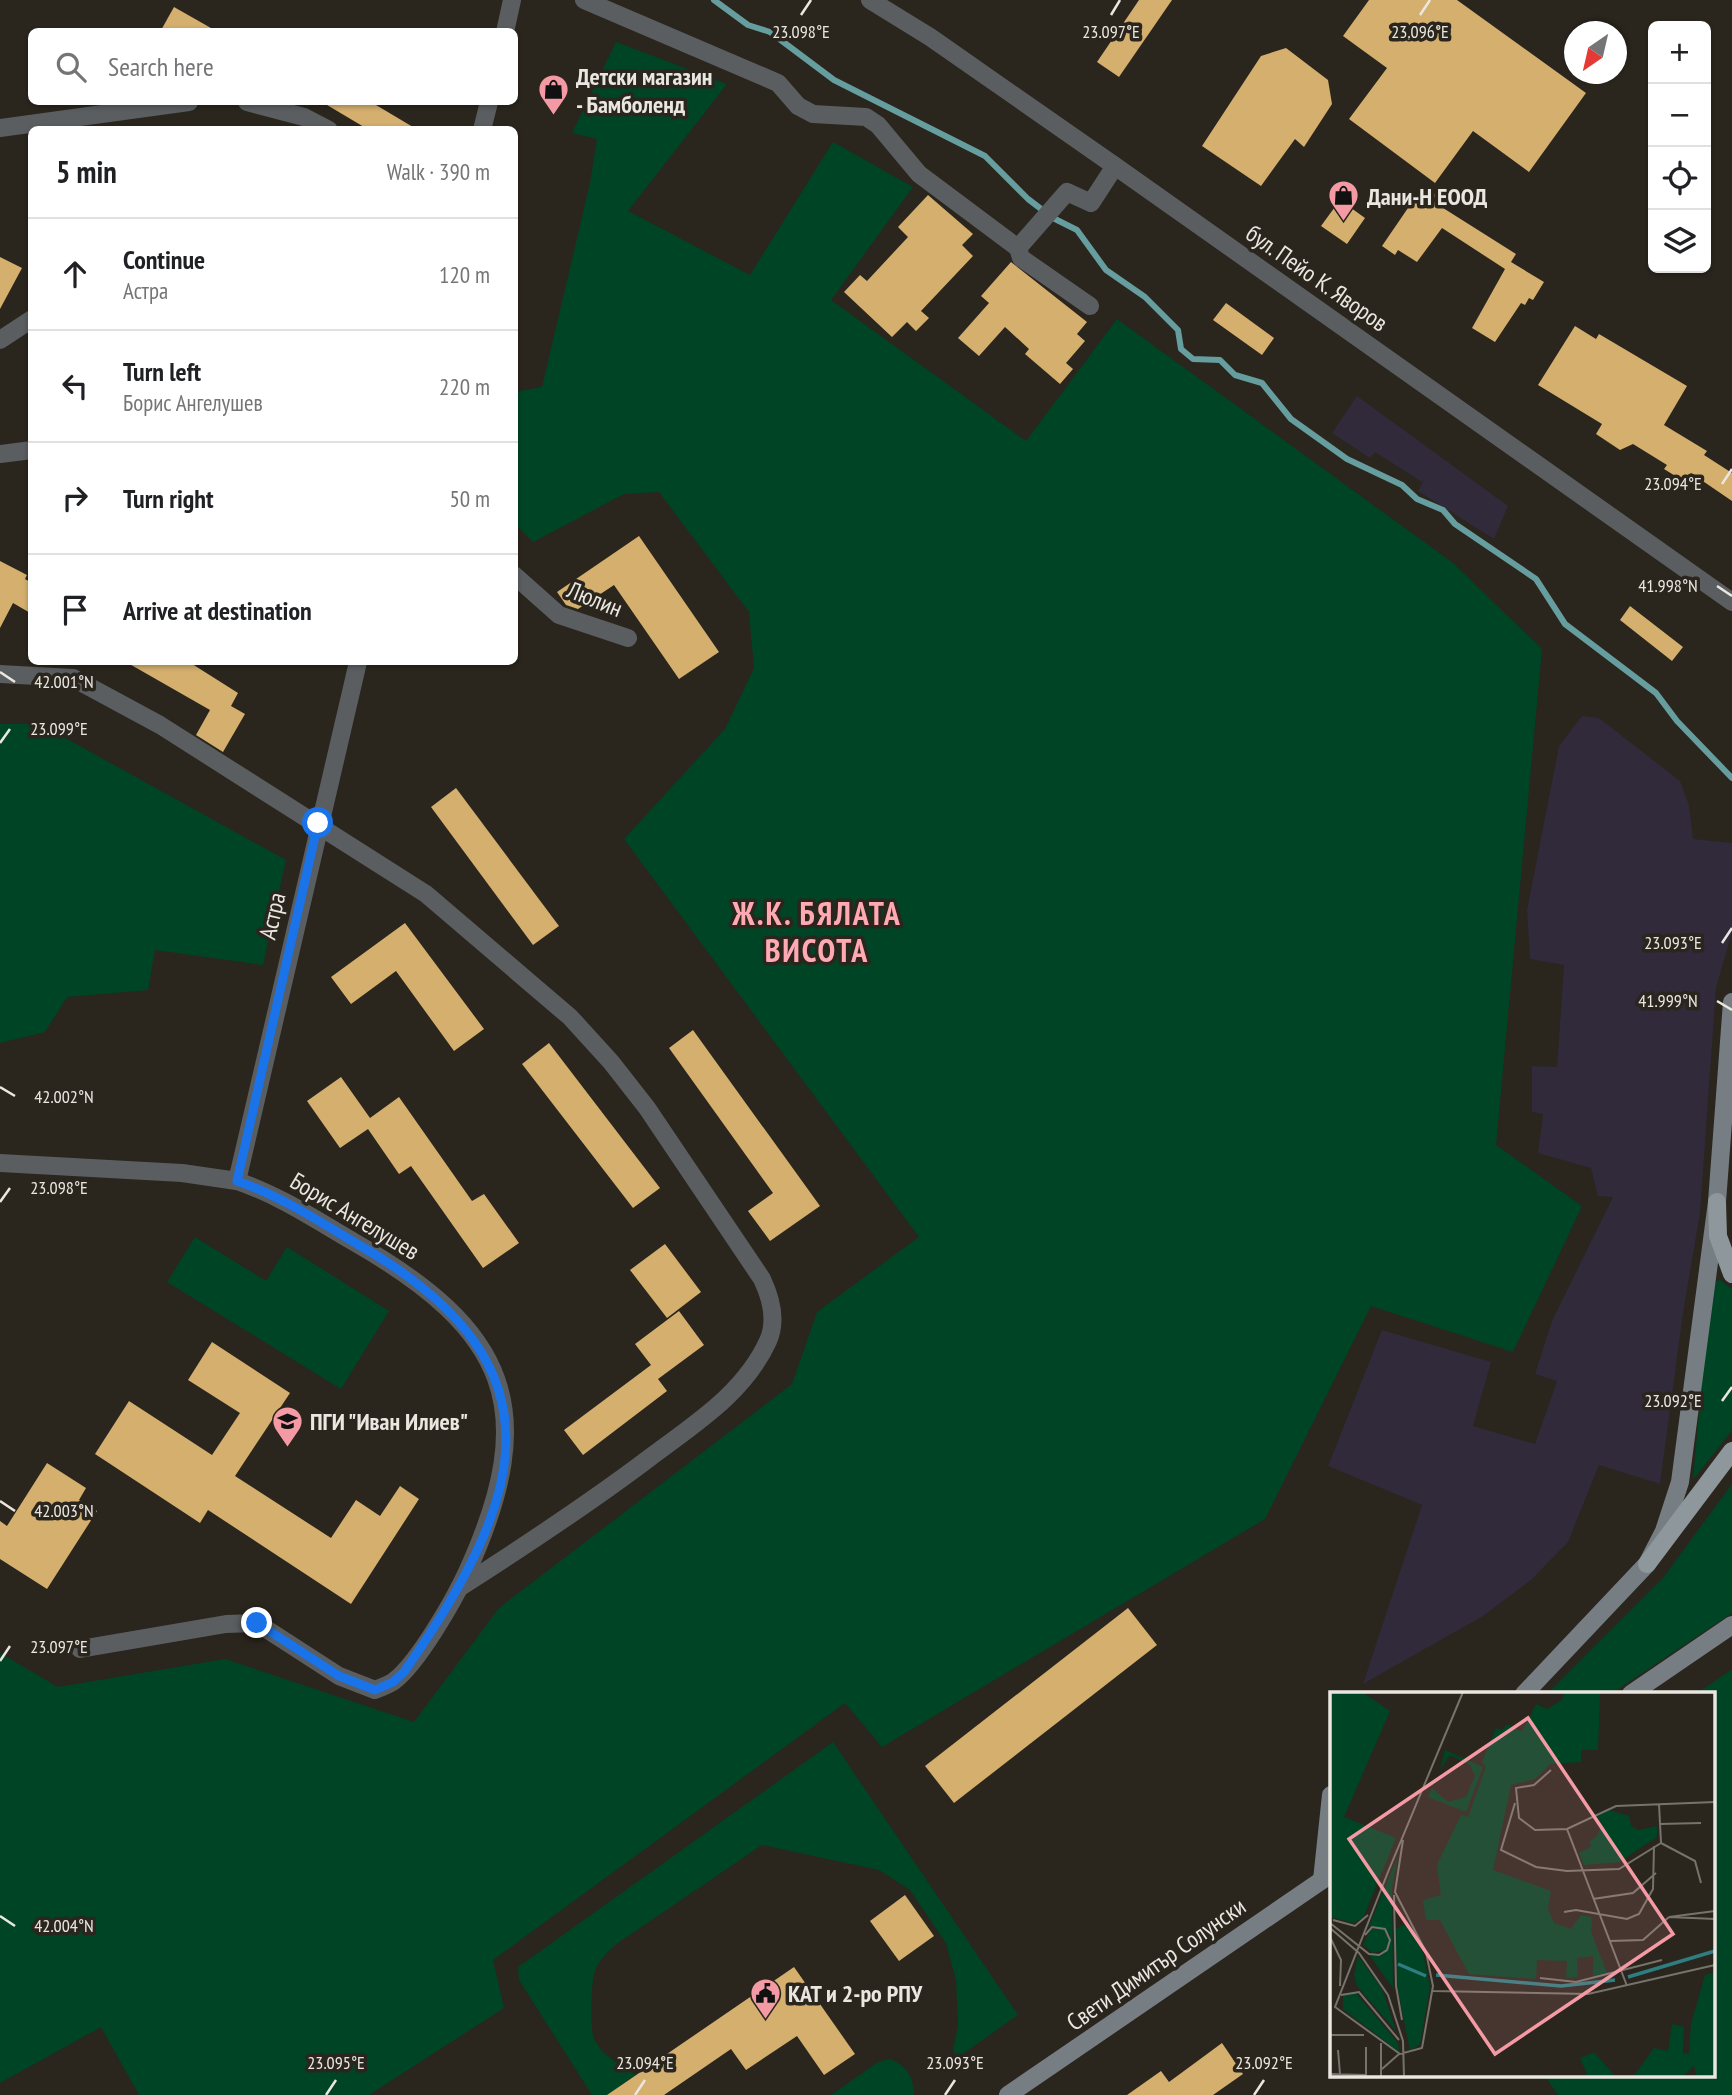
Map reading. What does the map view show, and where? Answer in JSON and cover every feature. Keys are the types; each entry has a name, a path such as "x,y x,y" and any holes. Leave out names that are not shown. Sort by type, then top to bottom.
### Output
{"main road":[{"path":"1647,1564 1669,1519 1680,1482 1717,1202 1732,1002"},
{"path":"1717,1202 1718,1236 1732,1274"},
{"path":"1526,1692 1647,1564 1732,1451"},
{"path":"1634,1692 1732,1625"},
{"path":"1327,1877 1330,1816"},
{"name":"Свети Димитър Солунски","path":"1008,2095 1327,1877"}],"street":[{"path":"506,28 512,0"},
{"path":"583,0 778,83 798,106 813,114 866,117 878,125 919,174 1018,248 1021,258 1090,306"},
{"name":"бул. Пейо К. Яворов","path":"870,0 930,37 1732,601"},
{"path":"0,128 167,105"},
{"path":"258,105 304,117 321,126"},
{"path":"483,126 488,105"},
{"path":"1018,248 1067,192 1091,203 1115,166"},
{"path":"0,340 28,322"},
{"path":"0,454 28,450"},
{"name":"Люлин","path":"518,579 559,615 628,638"},
{"name":"Астра","path":"237,1181 318,823 357,665"},
{"path":"0,674 73,678 160,725 426,894 570,1017 647,1108 749,1256 772,1304 769,1338 748,1376 710,1412 581,1509 459,1588"},
{"name":"Борис Ангелушев","path":"0,1163 182,1173 237,1181 291,1205 378,1256 433,1293 455,1314 488,1360 500,1386 508,1437 497,1497 459,1588 404,1672 393,1682 375,1690 339,1676 257,1623 226,1624 80,1649"}],"shaded area":[{"path":"1357,396 1508,506 1494,539 1418,491 1425,478 1422,482 1375,452 1370,458 1332,433"},
{"path":"1582,716 1599,718 1680,781 1689,805 1693,839 1732,843 1732,932 1716,988 1700,1213 1683,1313 1660,1484 1599,1465 1568,1542 1531,1580 1483,1616 1363,1684 1422,1505 1328,1466 1382,1330 1491,1362 1473,1426 1535,1444 1557,1381 1535,1374 1552,1321 1613,1197 1598,1196 1591,1168 1538,1153 1543,1114 1532,1112 1532,1066 1557,1067 1564,965 1530,959 1527,910 1559,746"}],"green space":[{"path":"616,42 727,84 628,211 750,275 833,142 913,187 831,300 1026,441 1117,319 1453,563 1542,649 1496,1145 1582,1206 1513,1352 1371,1306 1265,1519 882,1747 845,1703 493,1960 504,2008 369,2095 139,2095 101,2027 0,2083 0,1653 58,1687 225,1659 414,1722 499,1608 792,1384 817,1312 919,1237 624,839 725,729 754,668 749,612 659,492 624,494 533,542 518,527 518,391 542,387 590,183 597,139 572,133"},
{"path":"0,724 40,724 286,860 263,965 155,950 148,990 67,997 45,1032 0,1043"},
{"path":"195,1237 266,1281 287,1247 389,1311 341,1389 167,1282"},
{"path":"1720,1280 1732,1289 1732,1430 1693,1480 1710,1292 1713,1282"},
{"path":"1732,1484 1732,1613 1614,1692 1549,1692 1663,1578"},
{"path":"1732,1669 1732,2095 1558,2095 1546,2078 1714,2078 1714,1692 1699,1692"},
{"path":"833,1742 1018,2015 957,2058 953,2051 958,2025 956,1980 946,1943 910,1890 879,1870 762,1845 615,1945 598,1964 592,1995 593,2036 608,2056 636,2075 621,2085 627,2095 592,2095 519,1980 518,1967"},
{"path":"890,2059 908,2073 914,2095 831,2095 878,2062"}],"building":[{"path":"1139,0 1172,0 1119,77 1097,62"},
{"path":"1369,0 1457,0 1564,77 1564,84 1574,84 1586,93 1529,172 1473,131 1435,183 1349,119 1387,68 1343,36"},
{"path":"174,7 211,28 162,28"},
{"path":"1286,48 1328,80 1332,104 1304,147 1295,139 1261,186 1202,146 1261,56"},
{"path":"327,105 376,105 411,126 362,126"},
{"path":"1423,186 1436,195 1432,201 1516,254 1511,262 1544,282 1533,300 1529,298 1525,305 1521,303 1495,342 1472,328 1505,269 1442,228 1417,262 1398,250 1395,255 1382,246"},
{"path":"928,195 973,234 962,245 973,256 921,311 929,318 916,331 907,322 892,337 844,292 860,275 867,281 908,237 898,227"},
{"path":"1340,200 1365,218 1347,244 1321,226"},
{"path":"0,257 22,268 0,309"},
{"path":"1011,262 1087,322 1077,334 1085,341 1066,363 1073,369 1060,384 1025,354 1029,349 1005,327 979,356 958,338 989,303 981,296"},
{"path":"1226,303 1274,338 1262,355 1213,320"},
{"path":"1575,326 1596,339 1599,334 1687,386 1664,425 1707,451 1704,455 1732,473 1732,501 1691,473 1685,482 1664,469 1667,465 1633,444 1620,450 1596,434 1602,424 1538,385"},
{"path":"639,536 719,652 679,679 614,585 578,609 566,605 557,592"},
{"path":"0,561 27,575 25,579 28,581 28,612 13,603 0,628"},
{"path":"1630,606 1683,647 1672,661 1620,620"},
{"path":"131,665 194,665 238,693 231,706 245,714 223,752 196,735 210,710"},
{"path":"456,788 559,926 533,945 431,807"},
{"path":"405,923 484,1029 454,1051 396,971 351,1004 331,977"},
{"path":"693,1030 820,1206 770,1241 748,1211 773,1193 669,1048"},
{"path":"549,1043 660,1188 633,1208 522,1064"},
{"path":"341,1077 370,1118 399,1097 472,1201 484,1194 519,1243 483,1268 411,1166 399,1174 368,1129 340,1148 307,1101"},
{"path":"665,1244 701,1292 667,1318 630,1270"},
{"path":"679,1311 704,1345 658,1379 667,1391 583,1455 564,1430 651,1365 635,1344"},
{"path":"212,1342 290,1393 235,1476 331,1538 356,1500 380,1516 400,1486 419,1499 351,1604 208,1510 200,1523 95,1454 129,1401 212,1455 240,1413 188,1380"},
{"path":"47,1463 86,1488 79,1500 97,1511 47,1589 0,1559 0,1521 7,1526"},
{"path":"1128,1608 1157,1645 954,1803 925,1766"},
{"path":"905,1895 934,1936 899,1961 870,1921"},
{"path":"794,1967 855,2054 824,2075 797,2036 746,2070 731,2049 664,2095 607,2095"},
{"path":"1222,2043 1243,2074 1213,2095 1127,2095 1161,2071 1169,2082"}],"waterway":[{"path":"714,0 748,25 770,32 834,80 985,156 1028,199 1053,218 1077,230 1106,270 1145,297 1178,330 1181,349 1193,359 1220,360 1235,375 1262,383 1291,419 1347,459 1402,485 1417,499 1443,510 1455,524 1536,579 1565,624 1656,693 1677,721 1732,778"}],"place":[{"name":"Детски магазин - Бамболенд","path":"553,117"},
{"name":"Дани-Н ЕООД","path":"1344,223"},
{"name":"ПГИ \"Иван Илиев\"","path":"287,1448"},
{"name":"КАТ и 2-ро РПУ","path":"765,2020"}],"district":[{"name":"Ж.К. БЯЛАТА ВИСОТА","path":"817,932"}],"route":[{"path":"257,1623 339,1676 375,1690 393,1682 404,1672 437,1625 480,1544 497,1497 508,1437 500,1386 488,1360 455,1314 433,1293 399,1269 291,1205 258,1188 237,1181 318,823"}]}
